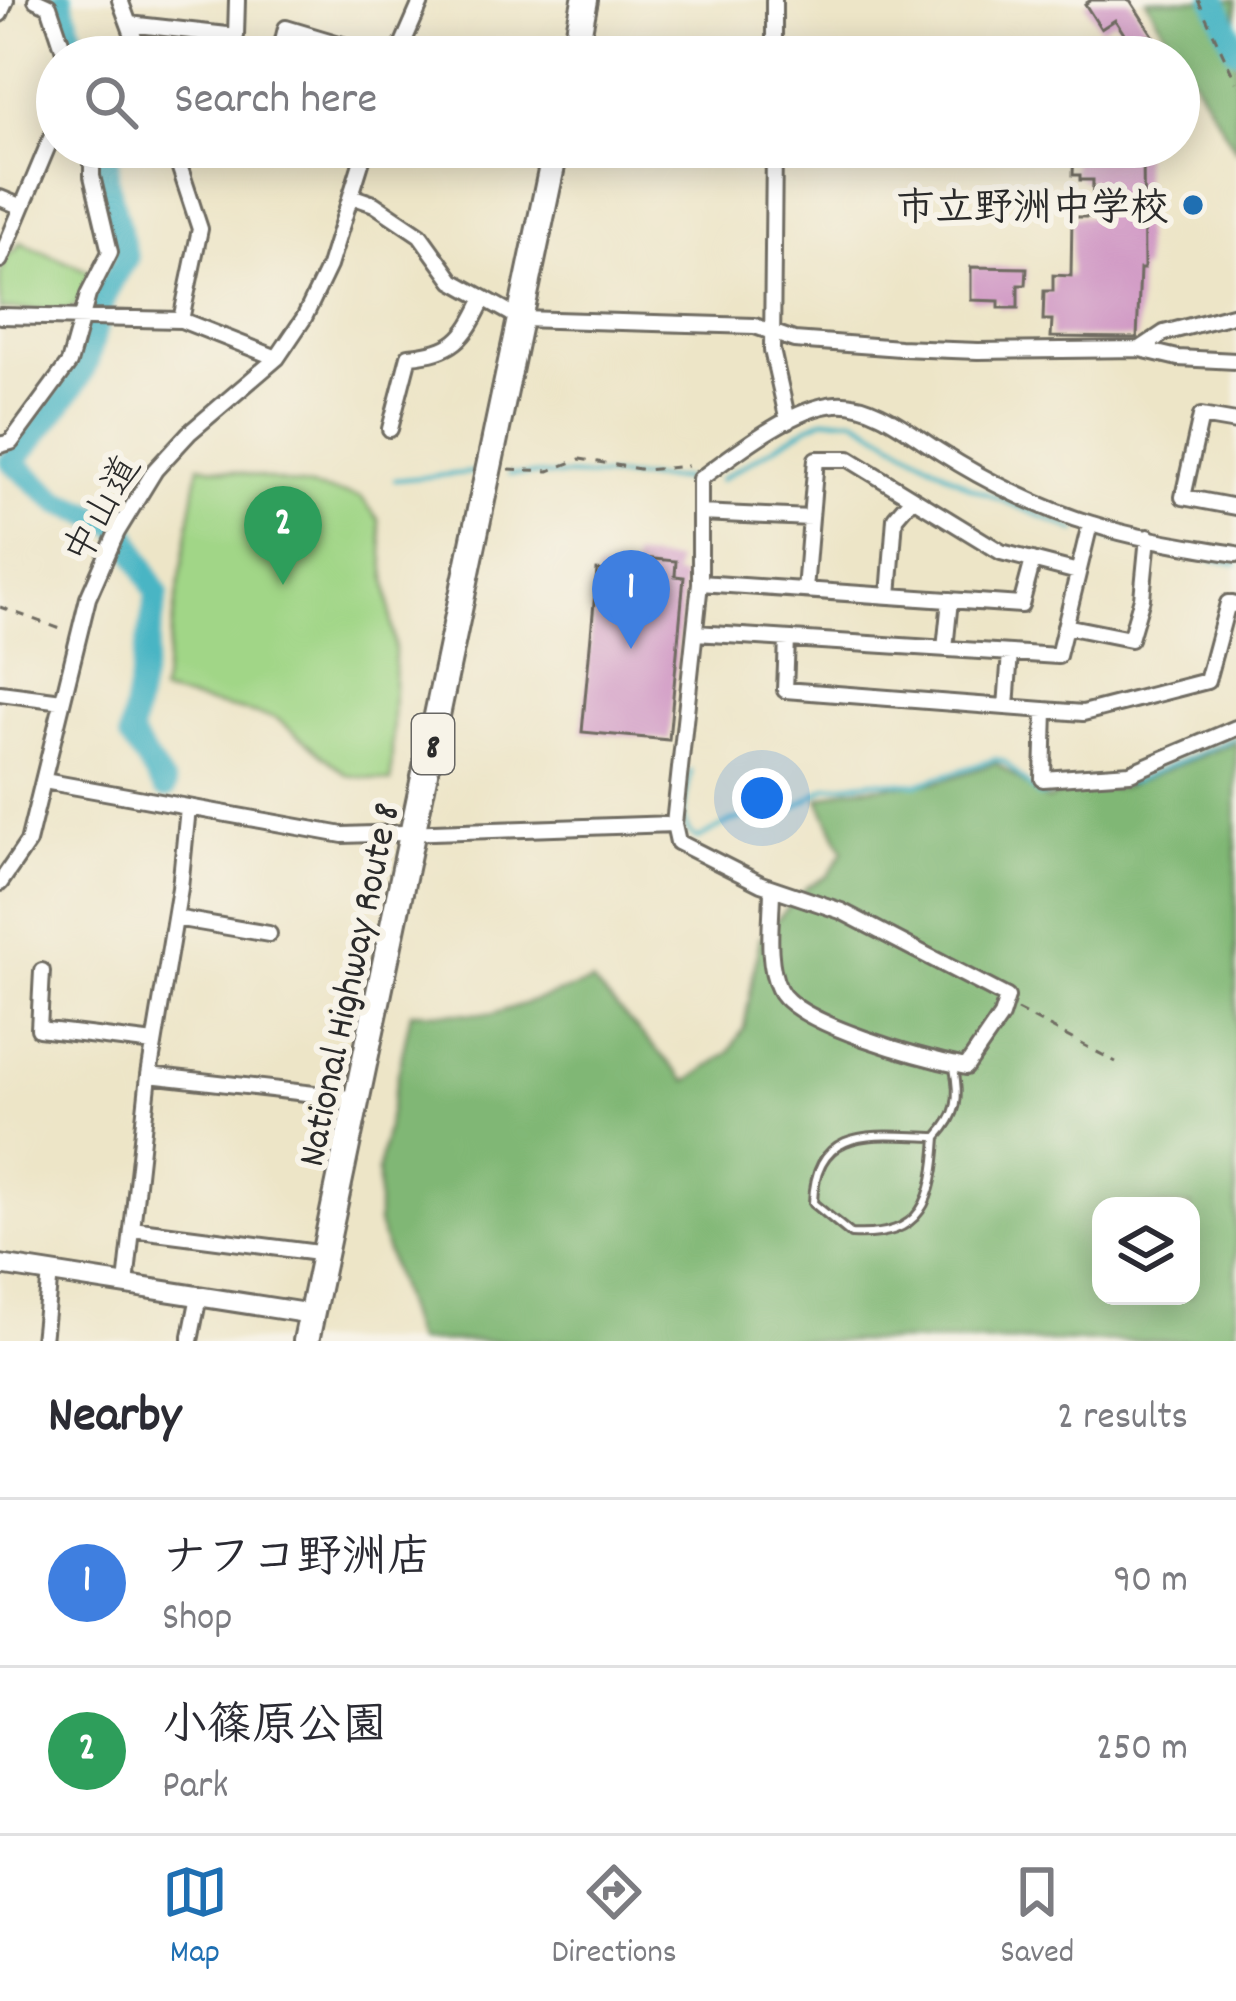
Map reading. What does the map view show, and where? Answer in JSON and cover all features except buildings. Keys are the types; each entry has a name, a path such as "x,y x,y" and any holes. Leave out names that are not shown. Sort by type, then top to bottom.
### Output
{"highway":[{"path":"578,36 585,0"},
{"name":"National Highway Route 8","path":"306,1341 552,168"}],"main road":[{"path":"0,1265 312,1314"}],"street":[{"path":"0,14 6,0"},
{"path":"36,0 49,6 59,36"},
{"path":"120,0 133,36"},
{"path":"129,24 236,36 237,0"},
{"path":"406,36 422,0"},
{"path":"774,0 774,36"},
{"path":"284,36 286,28 313,36"},
{"path":"0,260 38,168"},
{"path":"0,445 11,442 69,362 110,252 92,168"},
{"path":"179,168 200,230 182,320"},
{"name":"中山道","path":"0,883 28,842 88,598 120,528 154,470 277,358 314,301 360,168"},
{"path":"774,168 772,350 788,421"},
{"path":"351,196 374,203 409,226 453,281 521,320 755,326 794,340 900,348 1140,349 1178,358 1236,361"},
{"path":"0,198 22,207"},
{"path":"390,429 409,356 436,353 466,336 483,301"},
{"path":"1140,349 1164,333 1236,314"},
{"path":"0,316 182,320 277,358"},
{"path":"772,888 772,970 782,995 811,1017 966,1067 1007,997 842,910 772,888 678,842 674,824 700,583 700,479 788,421 820,406 841,403 870,409 969,470 1090,524 1236,554"},
{"path":"1236,422 1202,416 1183,497 1236,507"},
{"path":"805,590 816,459 849,459 1001,552 1078,572"},
{"path":"889,596 896,518 912,498"},
{"path":"700,513 811,518"},
{"path":"696,633 1058,656 1090,524"},
{"path":"1065,626 1130,639 1142,598 1148,537"},
{"path":"700,583 1021,605 1033,560"},
{"path":"945,649 950,600"},
{"path":"787,639 785,690 1083,713 1207,681 1228,603 1236,605"},
{"path":"1006,707 1010,653"},
{"path":"0,694 62,701"},
{"path":"1045,710 1043,778 1130,773 1236,728"},
{"path":"44,781 343,835 674,824"},
{"path":"126,1284 149,1075 188,808"},
{"path":"175,918 269,934"},
{"path":"41,970 39,1029 154,1042"},
{"path":"149,1075 358,1099"},
{"path":"132,1229 326,1254"},
{"path":"43,1341 50,1274"},
{"path":"190,1341 200,1296"}],"lane":[{"path":"937,1138 859,1135 831,1149 814,1177 813,1203 851,1234 892,1232 921,1210 934,1188 937,1138 954,1119 959,1093 953,1064"}],"path":[{"path":"1198,0 1236,82"},
{"path":"501,469 549,471 580,459 645,470 688,466"},
{"path":"0,607 78,635"},
{"path":"1005,1004 1116,1062"}],"green space":[{"path":"1146,0 1236,0 1236,150 1200,90 1200,36 1168,36"},
{"path":"20,242 90,272 79,302 68,310 0,309 0,275 10,251 15,252"},
{"path":"199,465 361,497 379,520 395,650 391,782 347,775 276,718 161,693"},
{"path":"1236,742 1236,1341 415,1341 378,1223 378,1170 411,1012 493,1014 592,982 687,1082 728,1053 744,1028 760,938 807,887 828,876 843,851 819,799 848,789 938,782 996,763 1047,800 1074,789 1121,788"}],"waterway":[{"path":"61,0 72,36"},
{"path":"1215,0 1236,49"},
{"path":"107,168 127,259 105,297 82,372 11,461 59,502 114,523 126,535 157,594 130,736 165,787"},
{"path":"720,480 824,419 854,418 970,487 1076,531"},
{"path":"395,480 476,472"},
{"path":"509,474 684,479"},
{"path":"1102,536 1135,543"},
{"path":"1158,548 1236,564"},
{"path":"691,771 684,818 698,839 731,821 790,811 827,787 874,781 917,784 996,759 1039,796 1082,783 1132,782 1236,737"}],"place":[{"name":"市立野洲中学校","path":"1193,205"},
{"name":"小篠原公園","path":"283,585"},
{"name":"ナフコ野洲店","path":"631,649"}]}
